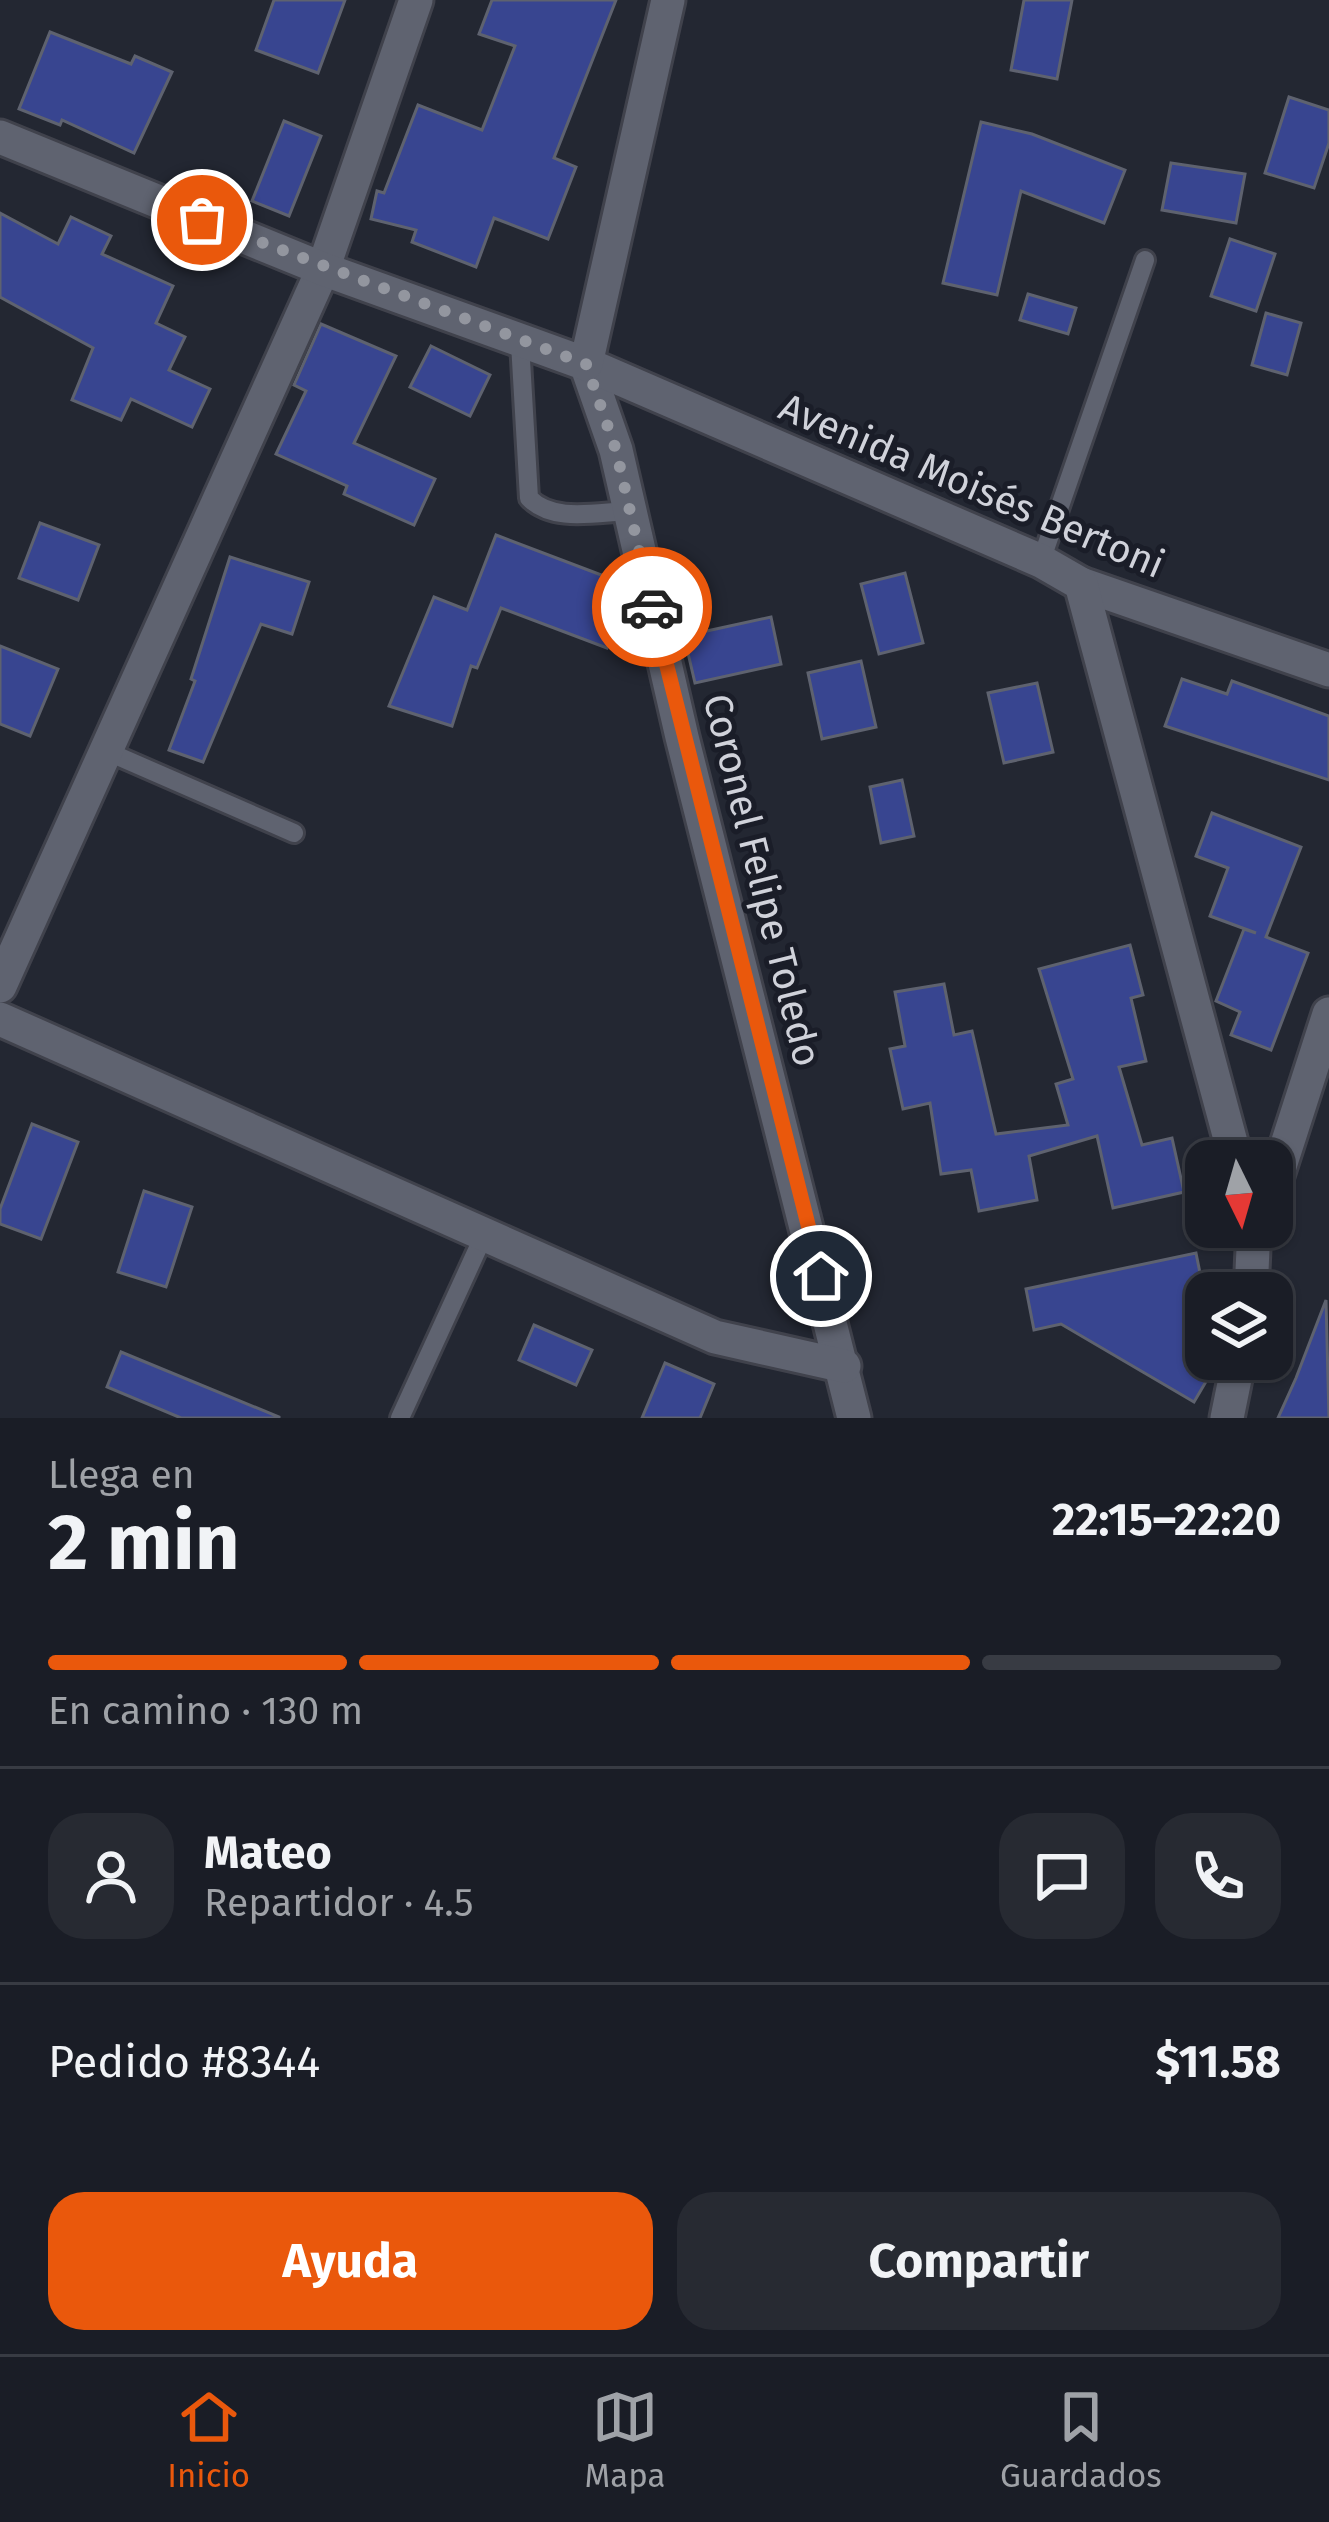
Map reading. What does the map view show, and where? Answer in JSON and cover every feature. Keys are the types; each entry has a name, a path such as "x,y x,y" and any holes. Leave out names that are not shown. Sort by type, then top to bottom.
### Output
{"street":[{"path":"0,986 323,269 416,0"},
{"path":"586,364 668,0"},
{"name":"Avenida Moisés Bertoni","path":"0,137 323,269 586,364 1042,562 1081,584 1329,670"},
{"name":"Coronel Felipe Toledo","path":"586,364 630,511 682,737 854,1418"},
{"path":"1081,584 1230,1140"},
{"path":"1288,1140 1329,1014"},
{"path":"0,1019 715,1337 844,1366"},
{"path":"1227,1418 1235,1380"}],"lane":[{"path":"1042,562 1145,260"},
{"path":"520,343 529,498 541,510 556,513 630,511"},
{"path":"106,751 294,833"},
{"path":"400,1418 484,1234"}],"building":[{"path":"274,0 345,0 318,73 256,50"},
{"path":"492,0 616,0 554,158 576,167 548,239 494,218 476,267 412,242 416,230 371,219 377,191 384,193 418,105 482,130 515,46 479,34"},
{"path":"1024,0 1072,0 1057,79 1011,70"},
{"path":"50,32 131,64 135,56 172,72 134,153 62,120 60,125 19,109"},
{"path":"1289,97 1329,110 1329,143 1314,188 1265,173"},
{"path":"284,121 321,136 289,216 252,201"},
{"path":"981,122 1032,134 1125,170 1104,223 1021,191 997,295 943,283"},
{"path":"1171,163 1245,174 1236,223 1162,210"},
{"path":"0,213 58,244 71,217 111,236 102,254 173,286 156,323 185,337 169,370 210,389 192,427 131,399 121,420 72,400 93,348 0,297"},
{"path":"1230,239 1275,254 1256,311 1211,296"},
{"path":"1028,294 1076,308 1068,334 1020,320"},
{"path":"1266,313 1301,323 1287,375 1252,365"},
{"path":"321,324 396,356 354,443 435,479 414,525 344,494 347,486 276,454 306,391 294,385"},
{"path":"431,346 490,375 470,416 410,387"},
{"path":"40,523 99,545 78,600 19,578"},
{"path":"496,535 625,584 628,594 607,648 501,608 477,668 471,666 452,726 389,706 434,597 467,610"},
{"path":"230,557 309,582 292,634 261,624 203,762 169,750 195,681 191,679"},
{"path":"905,573 923,643 879,654 861,584"},
{"path":"771,617 781,664 695,683 684,636"},
{"path":"0,646 58,669 30,736 0,724"},
{"path":"861,661 876,727 822,739 808,673"},
{"path":"1182,679 1227,694 1232,681 1329,716 1329,780 1165,726"},
{"path":"1037,683 1053,752 1004,763 988,693"},
{"path":"902,780 914,836 881,843 870,787"},
{"path":"1212,813 1301,847 1266,937 1308,953 1271,1050 1231,1035 1240,1012 1216,1001 1244,929 1256,933 1210,916 1228,868 1196,856"},
{"path":"1130,945 1143,995 1131,998 1146,1061 1119,1067 1142,1145 1172,1138 1184,1192 1113,1208 1097,1136 1029,1156 1037,1200 979,1211 971,1170 941,1174 930,1103 903,1109 890,1049 905,1046 895,992 944,984 954,1035 972,1031 996,1134 1068,1125 1056,1084 1073,1079 1039,969"},
{"path":"32,1124 78,1142 41,1239 0,1224 0,1209"},
{"path":"144,1191 192,1207 166,1287 118,1272"},
{"path":"1196,1253 1200,1272 1185,1272 1185,1380 1207,1380 1194,1402 1061,1324 1034,1330 1026,1289"},
{"path":"1326,1300 1329,1418 1278,1418 1296,1378"},
{"path":"534,1325 592,1350 576,1385 519,1360"},
{"path":"121,1352 279,1418 181,1418 107,1387"},
{"path":"665,1363 714,1384 700,1418 642,1418"}],"way so far":[{"path":"202,220 586,364 616,450 652,607"}],"route":[{"path":"652,607 821,1276"}]}
